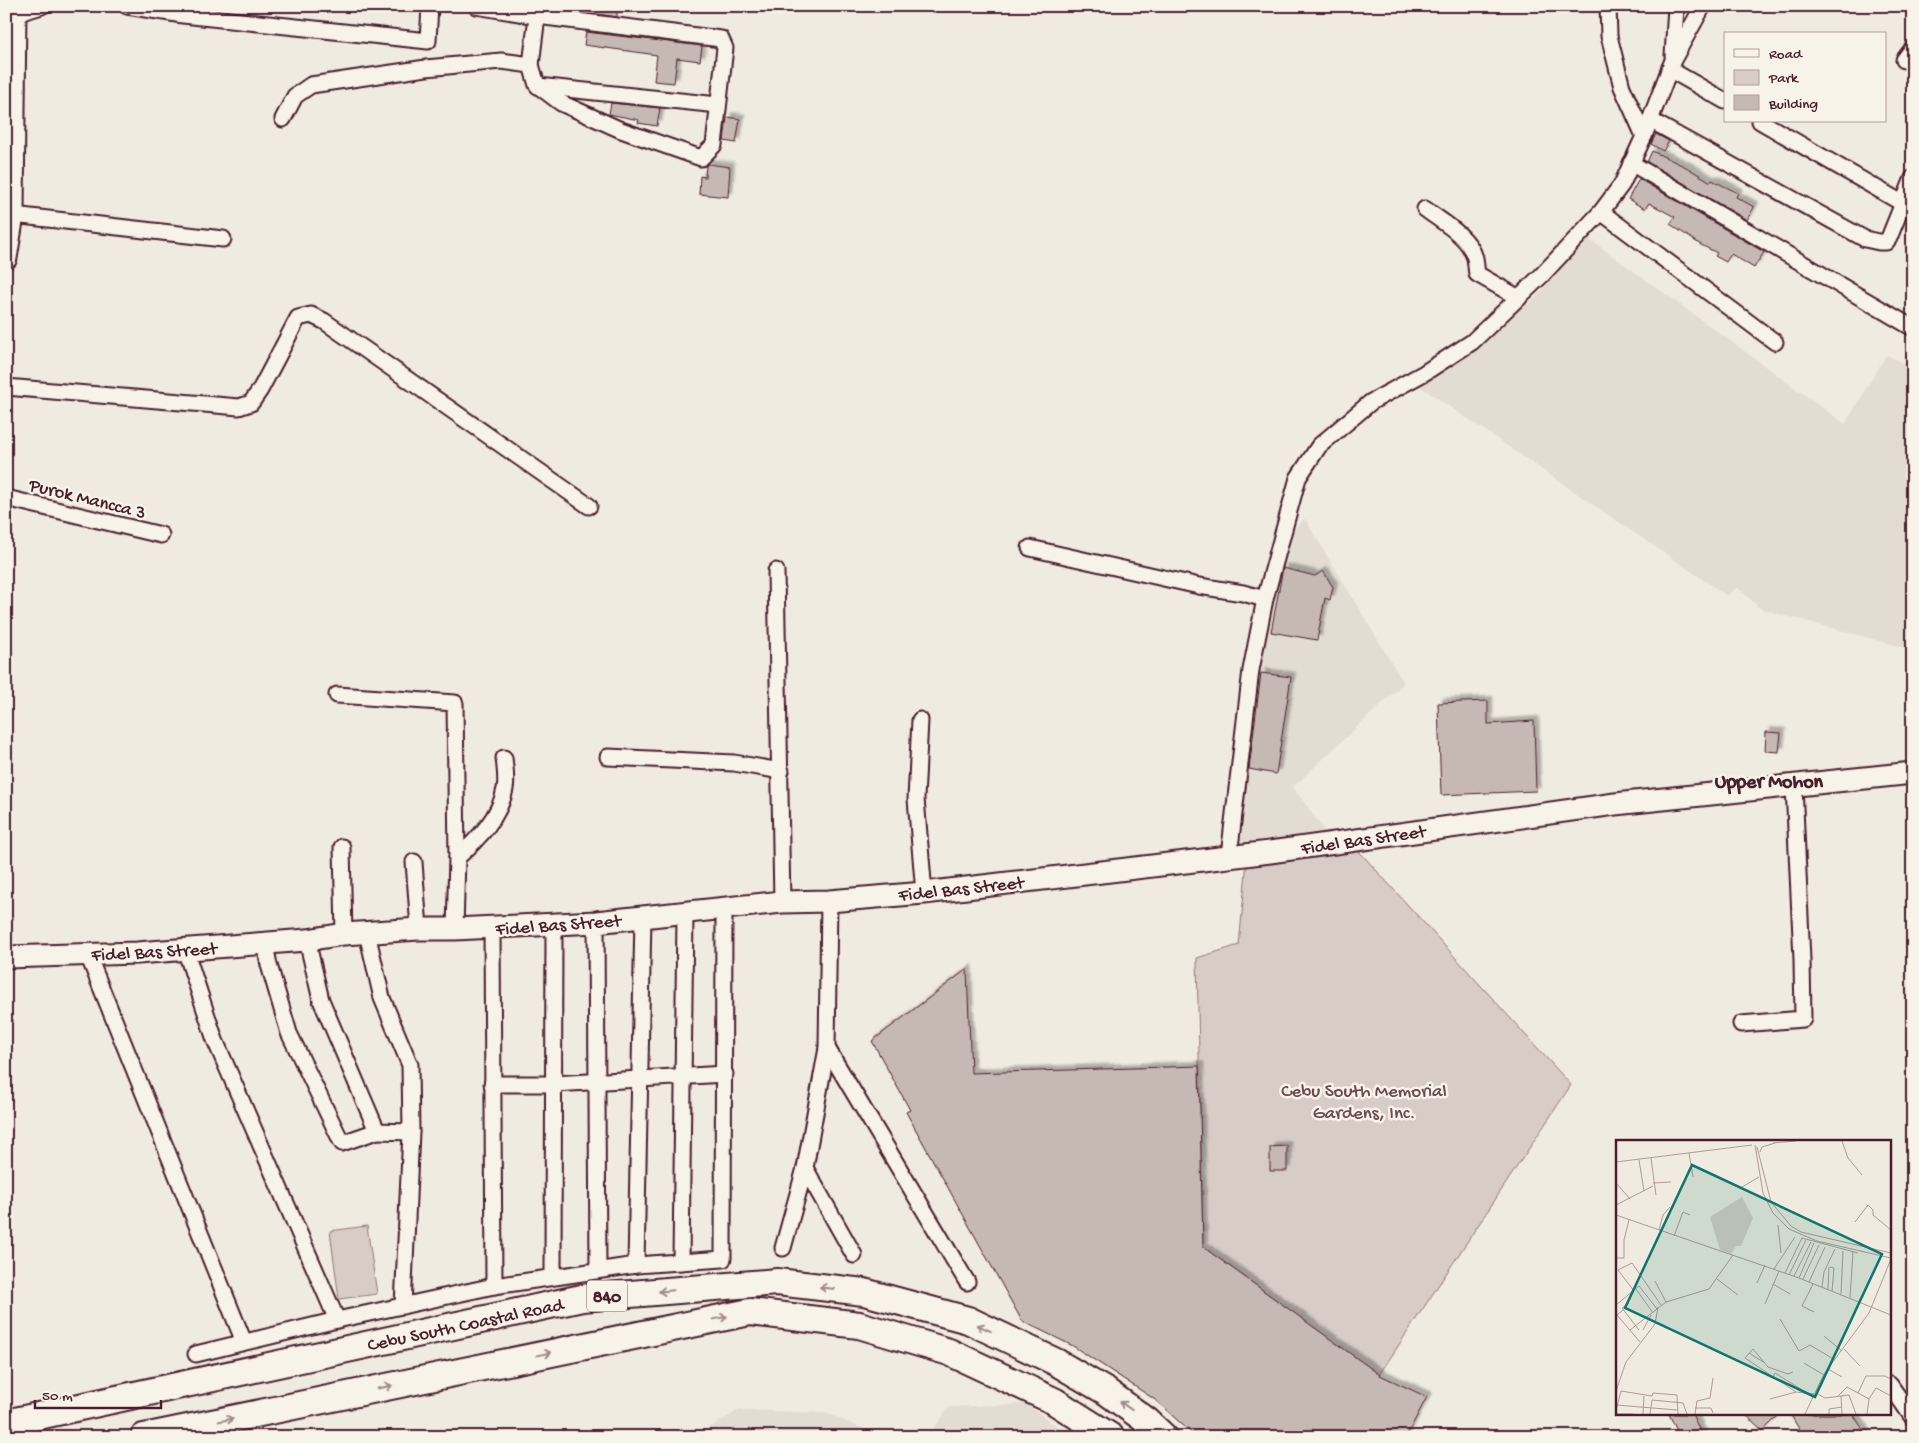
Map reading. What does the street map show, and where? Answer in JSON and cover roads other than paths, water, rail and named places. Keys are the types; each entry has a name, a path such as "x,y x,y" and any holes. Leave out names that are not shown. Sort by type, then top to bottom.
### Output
{"highway":[{"name":"Cebu South Coastal Road","path":"6,1423 582,1298 776,1282 864,1292 968,1320 1056,1362 1107,1392 1147,1421 1164,1437"},
{"name":"840","path":"144,1437 750,1312 860,1325 949,1352 1054,1401 1111,1437"}],"street":[{"path":"6,258 13,215 12,22 42,6"},
{"path":"127,6 183,15 428,41"},
{"path":"426,68 430,6"},
{"path":"476,6 537,16 721,39 725,48 714,145 701,158 620,130 561,103 537,85 531,65 537,16"},
{"path":"1608,6 1609,36 1622,87 1644,136"},
{"path":"1671,64 1676,6"},
{"path":"1229,856 1251,670 1265,599 1298,478 1319,446 1372,402 1424,373 1472,342 1541,276 1601,212 1622,184 1644,136 1671,64 1702,6"},
{"path":"282,119 294,96 311,85 426,68 501,61 531,65"},
{"path":"1671,64 1724,100"},
{"path":"537,85 718,105"},
{"path":"1650,120 1865,238 1879,242 1886,242 1889,238 1913,178"},
{"path":"1762,122 1902,203"},
{"path":"1631,163 1913,328"},
{"path":"1425,209 1455,231 1468,246 1474,257 1477,274 1519,298"},
{"path":"1601,212 1775,342"},
{"path":"13,215 223,239"},
{"path":"6,387 239,407 250,403 260,390 298,318 311,315 324,321 589,506"},
{"name":"Purok Mancca 3","path":"6,498 161,535"},
{"path":"1030,548 1265,599"},
{"path":"776,571 782,902"},
{"path":"337,695 455,703 457,858 455,929"},
{"path":"920,720 916,799 924,892"},
{"path":"608,757 734,763 781,771"},
{"path":"457,858 476,841 501,804 505,788 504,758"},
{"name":"Fidel Bas Street","path":"6,957 137,953 265,944 344,934 596,922 782,902 829,901 924,892 1229,856 1615,804 1913,773"},
{"path":"1741,1024 1803,1019 1794,786"},
{"path":"342,847 344,934"},
{"path":"414,862 420,929"},
{"path":"783,1248 805,1168 827,1048 829,901"},
{"path":"196,1354 337,1320 494,1286 598,1269 723,1259 724,909"},
{"path":"681,1262 685,912"},
{"path":"636,1265 643,917"},
{"path":"596,922 598,1269"},
{"path":"553,1276 554,924"},
{"path":"492,927 494,1286"},
{"path":"367,933 382,998 410,1065 411,1132 404,1306"},
{"path":"307,940 321,1000 377,1131"},
{"path":"265,944 269,965 289,1033 342,1143 377,1131 411,1132"},
{"path":"185,949 215,1040 337,1320"},
{"path":"88,955 244,1342"},
{"path":"827,1048 967,1282"},
{"path":"492,1084 554,1084 725,1074"},
{"path":"805,1168 854,1255"},
{"path":"532,1281 537,1307"},
{"path":"1892,1388 1913,1418"}],"district":[{"name":"Upper Mohon","path":"1769,780"}],"park label":[{"name":"Cebu South Memorial Gardens, Inc.","path":"1364,1100"}]}
